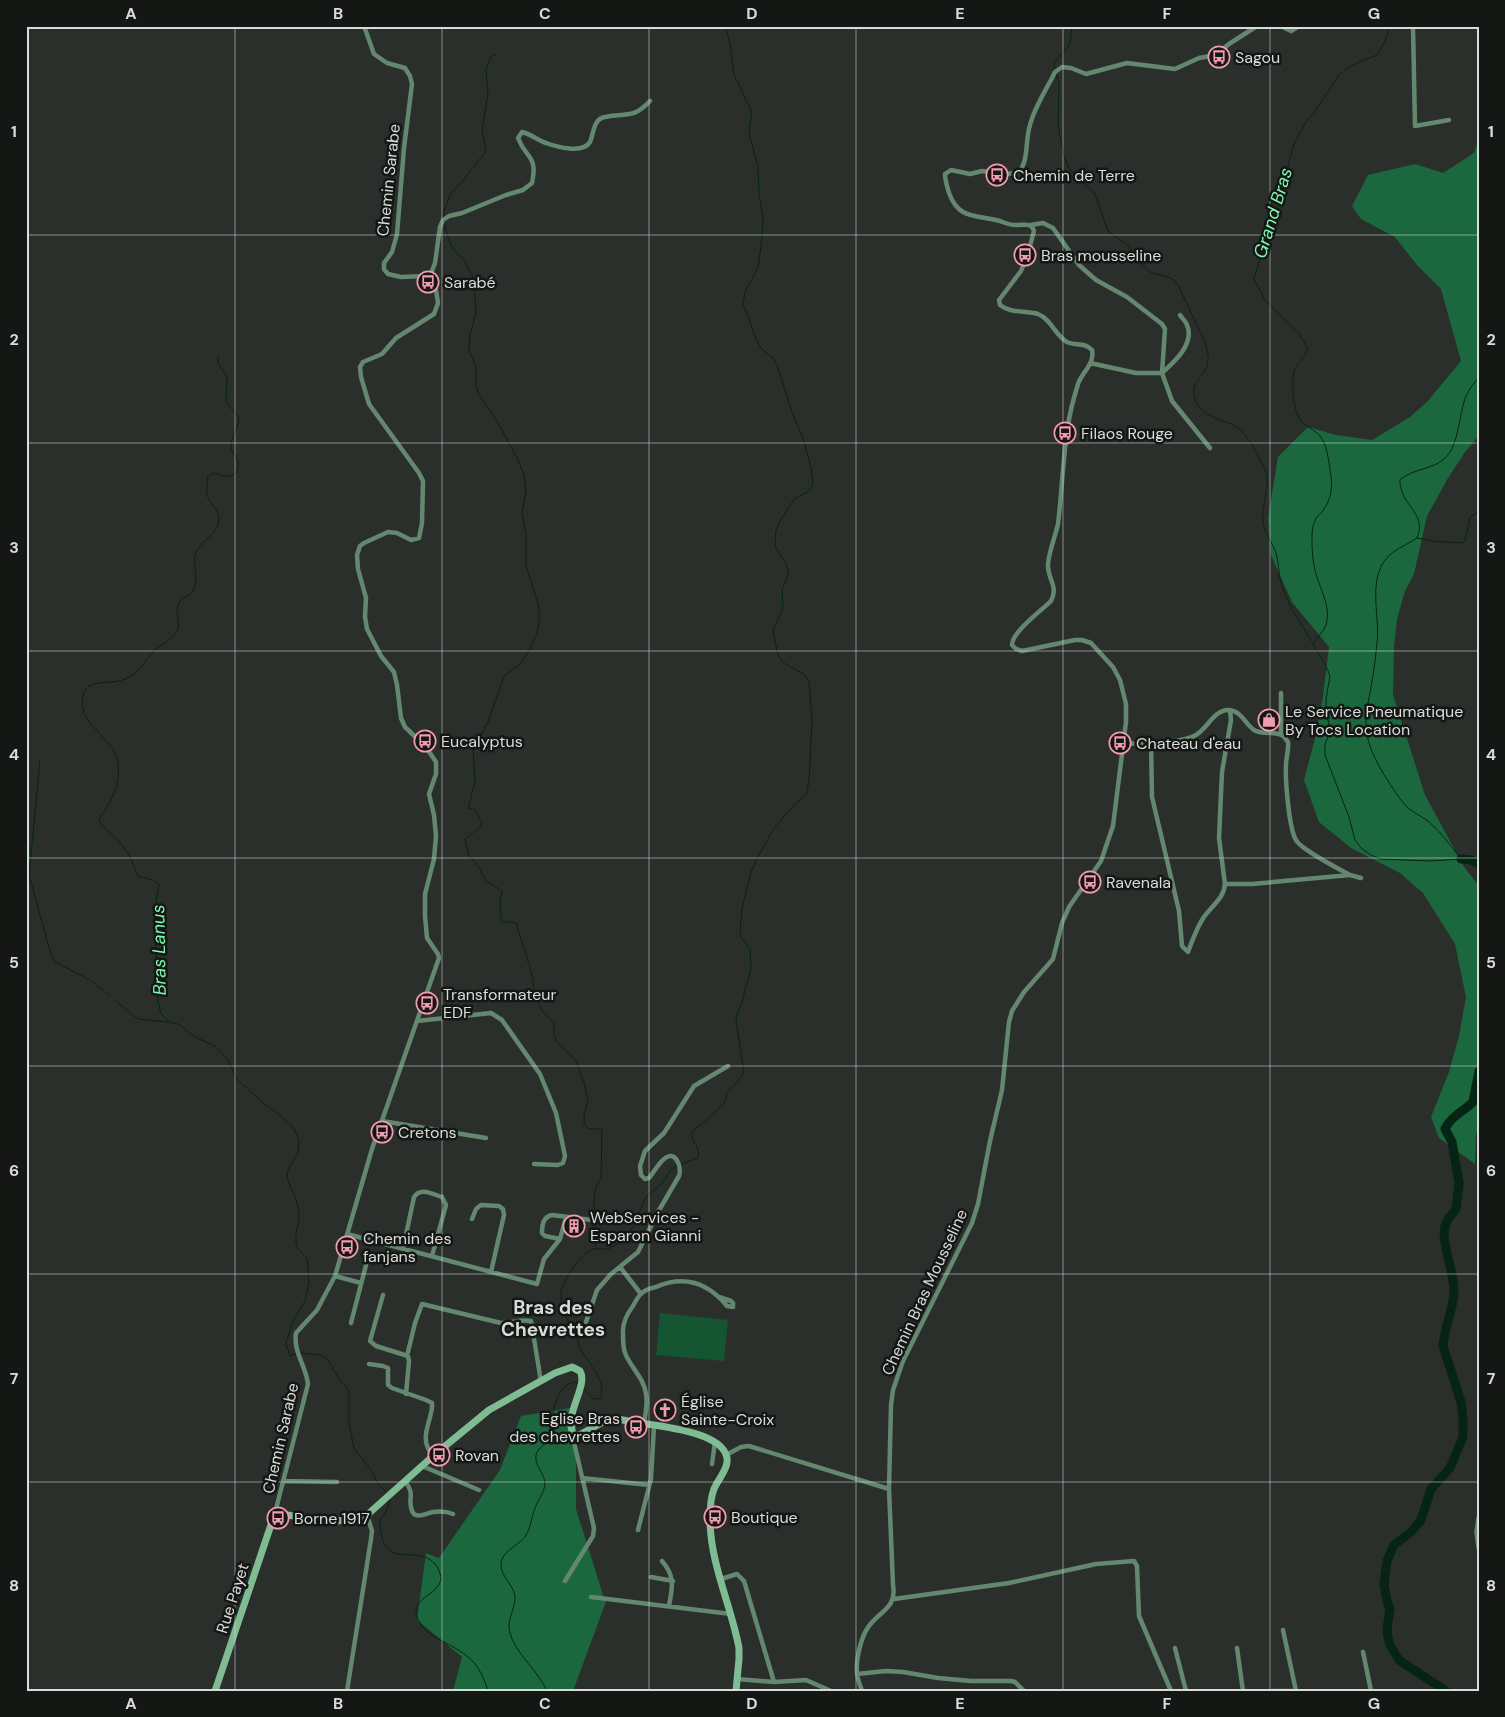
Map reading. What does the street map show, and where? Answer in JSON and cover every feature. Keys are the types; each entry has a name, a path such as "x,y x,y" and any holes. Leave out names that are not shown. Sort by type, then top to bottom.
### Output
{"main road":[{"path":"275,1513 340,1521 358,1519 367,1515 376,1509 433,1456 489,1410 555,1373 572,1367 578,1369 582,1373 582,1383 576,1398 572,1431 574,1435 579,1436 611,1419 699,1434 715,1442 726,1455 726,1469 715,1488 710,1506 710,1534 739,1648 736,1691"},
{"name":"Rue Payet","path":"215,1691 275,1513"}],"street":[{"name":"Chemin Sarabe","path":"275,1513 308,1384 307,1374 298,1356 296,1333 317,1310 334,1276 382,1121 438,958 438,954 427,938 424,916 425,894 434,859 436,836 436,820 428,794 436,762 426,746 405,727 401,718 394,672 381,656 368,629 365,617 366,598 358,569 357,555 360,546 364,543 388,532 396,533 411,540 419,538 422,523 424,486 419,473 369,404 360,367 363,362 382,354 396,338 434,314 438,303 436,290 430,279 425,276 400,277 388,274 384,269 384,263 392,252 397,234 404,148 412,84 406,68 387,63 374,54 364,26"},
{"path":"1210,448 1172,401 1162,373 1165,329 1162,324 1127,297 1111,290 1096,280 1079,265 1053,228 1043,223 1015,226 961,212 955,206 950,195 945,176 949,170 970,174 982,172 1007,174 1019,172 1024,166 1032,116 1052,78 1062,67 1071,68 1086,74 1127,63 1175,69 1199,58 1213,56 1257,26"},
{"path":"1281,26 1291,31 1300,26"},
{"path":"1413,26 1414,126 1449,120"},
{"path":"430,279 443,220 449,216 523,190 532,182 535,167 532,159 520,144 518,138 522,132 528,133 546,143 572,149 582,148 590,141 598,120 603,117 629,116 643,110 650,102"},
{"path":"1030,225 1034,231 1025,262 1021,271 999,300 1000,305 1008,309 1041,315 1068,342 1091,347 1093,355 1090,363 1136,373 1162,373 1176,360 1185,348 1188,332 1187,325 1180,315"},
{"name":"Chemin Bras Mousseline","path":"894,1599 890,1489 892,1390 914,1338 972,1223 978,1204 1002,1090 1009,1022 1012,1011 1024,992 1053,959 1062,923 1069,907 1101,861 1113,826 1126,722 1126,704 1120,680 1112,667 1091,643 1082,640 1022,651 1012,645 1012,641 1019,632 1051,601 1054,595 1055,590 1048,570 1048,562 1058,522 1068,424 1078,383 1090,363"},
{"path":"1281,693 1281,735"},
{"path":"1124,744 1178,740 1196,735 1218,713 1225,710 1241,715 1246,724 1263,734 1277,733 1284,736 1288,741 1286,767 1291,829 1296,842 1350,875 1361,878"},
{"path":"1151,742 1152,797 1179,911 1182,946 1188,952 1200,922 1223,894 1225,884 1219,838 1222,772 1231,720 1230,710"},
{"path":"1225,884 1252,884 1350,875"},
{"path":"417,1021 491,1013 502,1020 510,1029 540,1074 556,1113 565,1156 563,1163 558,1165 534,1164"},
{"path":"586,1322 597,1290 611,1274 634,1257 640,1249 681,1170 678,1160 669,1156 664,1158 649,1178 645,1179 641,1174 640,1166 643,1154 664,1133 694,1086 728,1066"},
{"path":"382,1121 486,1138"},
{"path":"404,1249 414,1197 417,1192 421,1191 442,1197 446,1206 432,1256"},
{"path":"472,1219 476,1210 481,1205 499,1206 504,1212 491,1272"},
{"path":"560,1239 543,1234 544,1220 547,1216 592,1220"},
{"path":"347,1234 537,1284 544,1259 560,1239 566,1217"},
{"path":"351,1323 366,1265"},
{"path":"620,1267 642,1294"},
{"path":"334,1276 361,1283"},
{"path":"644,1424 647,1403 646,1393 642,1380 625,1352 622,1334 628,1313 642,1294 664,1283 679,1280 696,1283 719,1297"},
{"path":"383,1296 370,1341 376,1346 408,1356 406,1394"},
{"path":"408,1352 414,1323 422,1304 501,1323 523,1319 531,1321 541,1382"},
{"path":"369,1364 388,1368 390,1386 406,1394 426,1400 432,1405 425,1441 427,1448 433,1456"},
{"path":"638,1530 649,1485 654,1426"},
{"path":"565,1582 593,1536 592,1518 572,1431"},
{"path":"712,1464 715,1442"},
{"path":"726,1455 741,1447 749,1446 890,1489"},
{"path":"422,1466 479,1490"},
{"path":"582,1478 649,1485"},
{"path":"283,1481 337,1482"},
{"path":"405,1481 411,1490 411,1504 415,1515 420,1516 432,1512 445,1511 453,1514"},
{"path":"347,1691 372,1531 367,1515"},
{"path":"1479,1518 1479,1548"},
{"path":"662,1561 673,1582 669,1606"},
{"path":"862,1691 857,1674 863,1637 868,1627 894,1599 1009,1583 1096,1564 1134,1561 1137,1566 1139,1616 1171,1691"},
{"path":"721,1579 738,1574 742,1577 774,1682"},
{"path":"651,1577 673,1582"},
{"path":"591,1596 731,1614"},
{"path":"1282,1630 1296,1691"},
{"path":"1175,1648 1186,1691"},
{"path":"1237,1648 1243,1691"},
{"path":"1362,1652 1371,1691"},
{"path":"857,1674 886,1671 938,1678 1010,1680 1015,1682 1024,1691"},
{"path":"737,1679 774,1682 806,1680 831,1691"},
{"path":"1272,1691 1292,1691"}],"green space":[{"path":"1479,139 1479,438 1465,452 1427,516 1414,574 1405,591 1397,619 1394,646 1393,695 1425,795 1464,867 1479,886 1479,1129 1476,1134 1475,1164 1439,1138 1431,1117 1449,1072 1459,1036 1466,997 1455,944 1423,893 1400,873 1351,848 1319,822 1304,780 1316,735 1329,647 1292,602 1271,555 1268,518 1278,457 1308,427 1336,435 1372,440 1410,417 1427,402 1461,361 1441,289 1417,265 1395,237 1361,219 1352,206 1368,175 1415,164 1443,173 1474,153"},
{"path":"660,1313 728,1320 724,1361 656,1355"},
{"path":"576,1407 576,1509 604,1598 607,1599 573,1691 453,1691 462,1657 417,1620 426,1553 439,1558 500,1470 521,1416"}],"waterway":[{"name":"Bras des Chevrettes","path":"681,1164 698,1157 699,1153 692,1132 721,1107 726,1099 727,1092 744,1073 736,1020 751,968 750,949 742,939 740,931 742,909 751,872 774,828 792,807 806,795 809,781 812,720 809,682 804,674 785,664 778,656 773,630 783,609 782,590 789,572 775,544 776,530 795,498 808,492 813,482 804,441 792,412 777,365 757,341 743,304 745,292 758,268 763,217 759,193 758,167 749,133 751,110 734,75 730,43 725,26"},
{"name":"Bras mousseline","path":"1055,70 1054,63 1070,44 1072,26"},
{"name":"Grand Bras","path":"1390,26 1385,41 1377,55 1352,65 1339,75 1307,120 1293,146 1285,179 1271,205 1263,247 1254,279 1265,300 1299,333 1308,349 1294,371 1293,390 1295,405 1302,422 1320,436 1328,457 1332,481 1331,490 1325,508 1315,520 1312,538 1315,568 1325,601 1327,619 1325,628 1313,644 1330,676 1326,699 1329,735 1325,744 1325,755 1349,817 1355,840 1362,849 1380,859 1430,861 1461,859"},
{"path":"443,219 451,193 486,151 482,131 488,93 486,68 491,57 496,54"},
{"name":"Bras mousseline","path":"1056,73 1059,83 1058,125 1064,156 1069,168 1094,192 1108,231 1129,246 1138,261 1150,272 1173,279 1178,285 1205,342 1208,354 1207,366 1194,390 1197,403 1206,414 1232,424 1242,431 1263,465 1267,479 1263,514 1266,533 1276,553 1280,579 1287,599 1313,643"},
{"path":"444,223 453,249 464,260 474,280 476,312 470,335 469,351 476,366 478,393 497,421 524,475 526,491 522,513 526,534 526,565 540,616 537,633 530,650 519,665 504,676 488,722 473,750 475,781 469,808 475,810 482,823 465,839 469,856 479,867 483,876 488,882 502,891 500,902 501,919 504,922 516,923 540,1006 554,1023 556,1041 575,1059 584,1082 588,1101 584,1115 584,1125 589,1129 602,1129 601,1178 596,1187 594,1200 596,1247"},
{"name":"Bras Lanus","path":"218,356 218,363 227,377 226,402 239,418 231,445 238,468 237,472 231,476 222,476 214,473 208,476 207,495 219,518 216,529 196,552 196,582 194,590 178,605 178,628 172,637 154,651 138,671 126,679 88,686 84,693 82,704 84,713 109,744 118,762 118,779 115,790 99,822 120,842 130,857 138,876 153,880 159,884 155,925 158,1001 161,1014 170,1022 178,1024 195,1037 215,1046 228,1060 236,1078 293,1127 299,1140 298,1152 287,1172 288,1181 296,1199 299,1212 296,1243 298,1249 307,1258 309,1282 305,1301 293,1321 286,1344 290,1356 297,1353"},
{"path":"1417,538 1419,524 1403,495 1400,480 1411,473 1435,465 1450,453 1456,438 1466,396 1479,377"},
{"path":"1461,859 1433,825 1406,806 1390,785 1369,743 1366,713 1373,678 1378,633 1377,582 1383,563 1394,551 1417,538 1461,543 1465,541 1470,517 1479,512"},
{"path":"40,760 29,875 51,955 55,962 90,980 109,995"},
{"path":"1461,859 1471,860 1479,864"},
{"path":"116,1001 138,1019 168,1022"},
{"path":"1446,1691 1399,1660 1390,1645 1387,1629 1390,1609 1384,1584 1387,1561 1394,1545 1411,1532 1421,1520 1431,1489 1450,1468 1463,1437 1461,1402 1443,1346 1454,1292 1444,1234 1448,1219 1456,1209 1459,1183 1452,1142 1445,1129 1454,1117 1473,1102 1479,1071"},
{"name":"Bras des Chevrettes","path":"584,1389 593,1399 601,1398 602,1391 599,1379 581,1350 563,1310 562,1288 569,1274 584,1255 589,1251 616,1245 627,1235 646,1198 661,1184 670,1171 678,1166"},
{"name":"Bras Lanus","path":"301,1353 321,1355 328,1360 339,1379 348,1389 349,1423 354,1449 370,1468 378,1484 387,1493"},
{"name":"Bras des Chevrettes","path":"547,1691 519,1651 511,1635 509,1622 515,1596 501,1565 507,1552 527,1534 543,1490 545,1480 537,1463 536,1455 550,1437 558,1396 569,1384 574,1382 579,1384"},
{"name":"Bras Lanus","path":"390,1498 387,1510 380,1520 382,1537 386,1547 392,1552 426,1558 434,1563 441,1575 439,1584 420,1602 417,1608 416,1614 420,1623 430,1634 467,1656 477,1666 488,1691"}],"place":[{"name":"Sagou","path":"1219,57"},
{"name":"Chemin de Terre","path":"997,175"},
{"name":"Bras mousseline","path":"1025,255"},
{"name":"Sarabé","path":"428,282"},
{"name":"Filaos Rouge","path":"1065,433"},
{"name":"Le Service Pneumatique By Tocs Location","path":"1269,720"},
{"name":"Eucalyptus","path":"425,741"},
{"name":"Chateau d'eau","path":"1120,743"},
{"name":"Ravenala","path":"1090,882"},
{"name":"Transformateur EDF","path":"427,1003"},
{"name":"Cretons","path":"382,1132"},
{"name":"WebServices - Esparon Gianni","path":"574,1226"},
{"name":"Chemin des fanjans","path":"347,1247"},
{"name":"Église Sainte-Croix","path":"665,1410"},
{"name":"Eglise Bras des chevrettes","path":"636,1427"},
{"name":"Rovan","path":"439,1455"},
{"name":"Boutique","path":"715,1517"},
{"name":"Borne 1917","path":"278,1518"}],"district":[{"name":"Bras des Chevrettes","path":"553,1318"}]}
